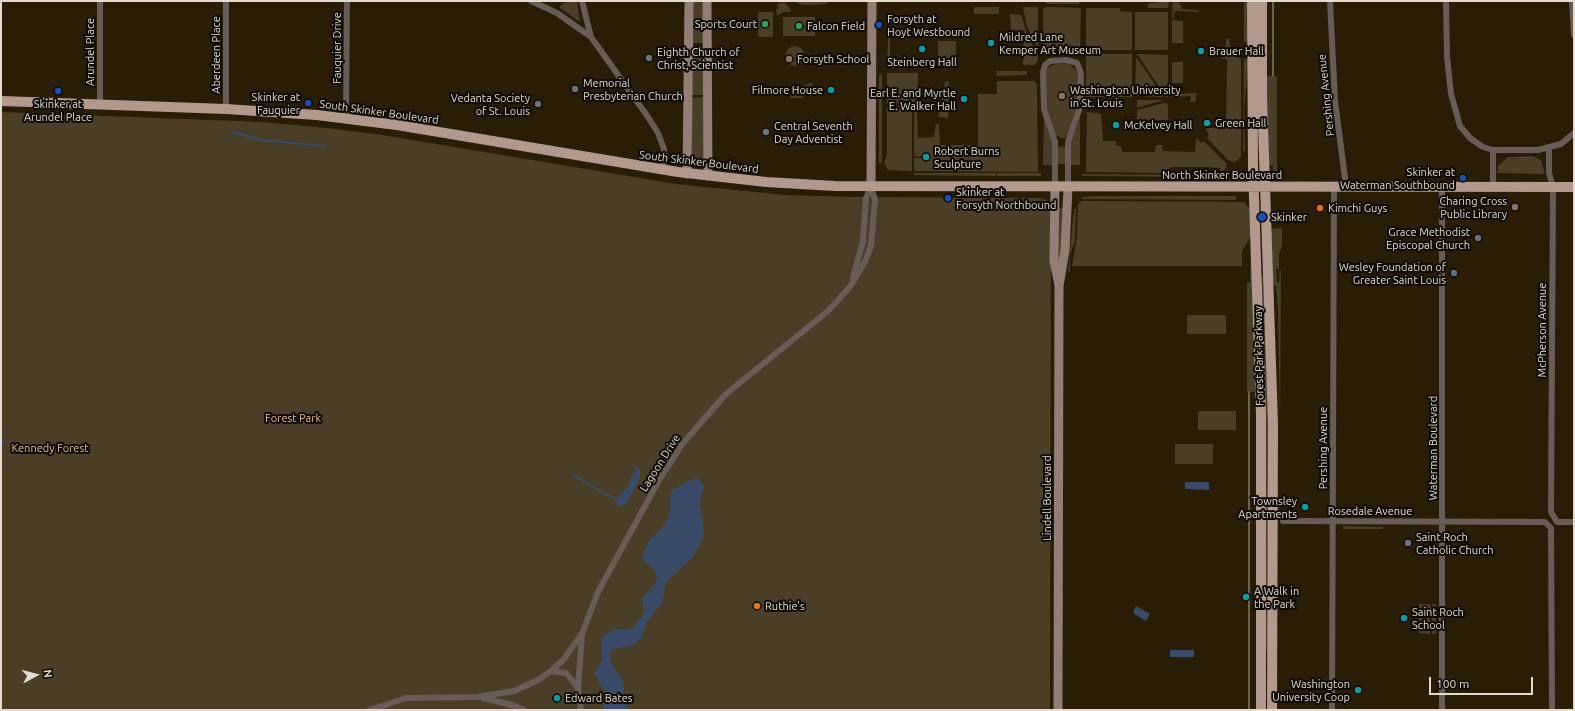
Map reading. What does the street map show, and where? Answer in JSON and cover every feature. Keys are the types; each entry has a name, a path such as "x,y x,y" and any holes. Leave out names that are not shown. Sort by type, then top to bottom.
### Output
{"main road":[{"path":"687,174 689,1"},
{"path":"707,1 708,176"},
{"path":"871,187 872,1"},
{"name":"Forest Park Parkway","path":"1252,1 1253,187 1261,415 1261,710"},
{"name":"Forest Park Parkway","path":"1262,1 1262,89 1273,416 1272,710"},
{"name":"South Skinker Boulevard","path":"1,101 226,109 346,118 687,174 766,182 871,187"},
{"name":"North Skinker Boulevard","path":"871,187 1574,187"},
{"name":"Lindell Boulevard","path":"1055,187 1054,261 1059,286"},
{"name":"Lindell Boulevard","path":"1058,710 1059,286 1065,250 1068,187"}],"street":[{"name":"Arundel Place","path":"100,1 100,104"},
{"name":"Aberdeen Place","path":"226,1 226,109"},
{"name":"Fauquier Drive","path":"346,118 347,1"},
{"path":"531,1 557,13 592,37"},
{"path":"582,1 592,37 653,124 664,148 663,170"},
{"name":"Pershing Avenue","path":"1330,1 1335,101 1346,186"},
{"path":"1446,1 1451,94 1460,126 1470,138 1483,147 1493,150 1522,151 1549,148 1561,144 1574,133"},
{"path":"1572,1 1574,35"},
{"path":"1055,187 1055,142 1044,109 1043,72 1045,65 1050,61 1066,60 1077,63 1081,73 1080,107 1068,142 1068,187"},
{"name":"McPherson Avenue","path":"1549,148 1549,173 1553,187 1551,512 1557,522 1574,522"},
{"path":"1493,150 1493,187"},
{"name":"Pershing Avenue","path":"1332,710 1334,186"},
{"name":"Lagoon Drive","path":"852,282 863,241 866,198 871,187"},
{"name":"Lagoon Drive","path":"581,710 578,688 582,634 598,592 658,482 683,443 726,394 828,311 842,296 865,262 873,236 875,200 871,187"},
{"name":"Waterman Boulevard","path":"1442,187 1442,710"},
{"name":"Rosedale Avenue","path":"1283,521 1545,522 1551,528 1552,710"},
{"path":"370,710 406,698 477,697 514,691 538,680 552,671 563,660 582,634"},
{"path":"552,671 566,673 572,678 578,688"},
{"path":"477,697 499,701 524,710"}],"green space":[{"path":"568,1 577,1 580,22 560,8 560,6"},
{"path":"692,1 704,1 704,43 692,43"},
{"path":"795,1 831,1 826,4 807,5 799,4"},
{"path":"1044,1 1080,2 1079,4 1047,4"},
{"path":"1169,1 1168,8 1148,8 1148,4"},
{"path":"1244,1 1247,1 1248,41 1246,43 1244,42"},
{"path":"784,2 789,7 791,12 784,12 777,16 776,10 779,8 777,4"},
{"path":"1173,2 1180,3 1181,9 1197,10 1200,12 1178,11 1174,12 1174,18 1172,18"},
{"path":"974,7 999,7 999,14 974,14"},
{"path":"1023,7 1038,7 1038,49 1027,27"},
{"path":"1046,7 1081,8 1080,49 1043,49 1043,9"},
{"path":"1086,8 1120,8 1120,11 1132,12 1132,50 1086,50"},
{"name":"Sports Court","path":"758,12 773,12 773,37 758,37"},
{"path":"1135,12 1168,12 1168,50 1135,50"},
{"path":"887,14 890,17 890,61 887,63 889,24 887,24"},
{"path":"1010,14 1021,15 1029,39 1038,55 1038,61 1035,65 1023,65 1024,30 1011,30"},
{"name":"Falcon Field","path":"783,17 815,17 815,36 783,36"},
{"path":"1172,20 1183,21 1183,43 1172,43"},
{"path":"1226,39 1229,39 1230,47 1237,57 1241,59 1241,156 1234,162 1228,160 1207,138 1209,135 1206,130 1206,128 1220,128 1226,126 1227,59 1222,59 1222,47 1226,47"},
{"path":"938,41 956,41 956,58 938,58"},
{"path":"692,46 705,46 705,95 692,95"},
{"path":"795,46 802,49 805,56 802,63 795,66 788,63 785,56 788,49"},
{"path":"1088,54 1132,54 1132,97 1086,97 1086,56"},
{"path":"1137,54 1168,55 1168,97 1166,97"},
{"path":"1136,57 1163,96 1163,97 1135,96"},
{"path":"1244,59 1248,62 1244,112 1245,152 1243,151"},
{"path":"1172,62 1183,62 1183,83 1172,83"},
{"path":"1056,64 1069,64 1078,72 1078,106 1069,134 1065,138 1055,135 1045,103 1046,70 1050,66"},
{"path":"996,71 1027,71 1027,75 997,76"},
{"path":"882,73 882,163 879,163 879,76"},
{"path":"887,73 918,73 917,102 887,104"},
{"path":"1266,76 1277,76 1277,173 1273,171 1273,165 1269,165"},
{"path":"949,81 948,118 938,117 945,82"},
{"path":"997,81 1034,81 1037,85 1038,172 914,171 914,158 922,158 923,161 930,161 930,154 923,153 922,157 914,156 914,108 917,108 918,138 934,137 936,124 939,124 940,145 978,145 978,94 997,94"},
{"path":"812,83 814,92 808,93 802,98 790,98 791,87 800,87"},
{"path":"1172,88 1174,88 1174,93 1178,94 1197,93 1195,102 1190,102 1191,96 1172,97"},
{"path":"704,97 704,160 692,158 692,98"},
{"path":"1137,100 1164,100 1137,108"},
{"path":"1167,103 1168,106 1168,120 1137,120 1137,110"},
{"path":"912,106 912,171 888,170 884,163 887,154 887,107"},
{"name":"Forest Park","path":"1,112 263,122 336,129 382,135 676,184 786,195 1040,198 1047,200 1051,208 1050,710 1,710"},
{"path":"1087,112 1101,114 1103,141 1116,141 1116,146 1121,146 1122,152 1155,152 1156,145 1162,145 1163,151 1195,152 1196,138 1201,143 1204,141 1227,164 1226,168 1221,173 1220,168 1207,167 1170,167 1170,173 1086,172"},
{"path":"1044,118 1052,141 1052,165 1043,165"},
{"path":"1080,118 1080,165 1071,165 1071,140"},
{"path":"1063,146 1065,148 1066,164 1057,164 1057,150 1059,147"},
{"path":"1532,156 1541,160 1545,174 1497,173 1498,166 1508,157"},
{"path":"914,173 996,173 996,176 914,175"},
{"path":"997,173 1041,173 1041,176 997,176"},
{"path":"1082,174 1216,175 1216,177 1082,176"},
{"path":"1096,196 1236,196 1236,200 1082,199 1082,197"},
{"path":"1081,201 1244,202 1251,208 1251,236 1242,251 1242,266 1072,266 1077,237 1078,205"},
{"path":"1059,208 1063,208 1061,261 1058,261"},
{"path":"1074,209 1076,209 1075,240 1070,256 1070,272 1068,271"},
{"path":"1282,228 1282,245 1279,255 1279,269 1276,269 1277,282 1280,281 1279,271 1281,271 1280,421 1278,310 1276,286 1273,285 1271,229"},
{"path":"1251,246 1256,392 1247,392 1247,282 1250,282"},
{"path":"1261,278 1263,278 1269,408 1267,661 1265,627"},
{"path":"1187,315 1226,315 1226,334 1187,334"},
{"path":"1198,411 1236,411 1236,430 1198,430"},
{"path":"1175,444 1213,444 1213,464 1175,464"},
{"path":"1343,526 1383,527 1383,529 1343,529"},
{"path":"1419,604 1430,604 1430,634 1419,633"},
{"path":"1432,604 1436,604 1436,634 1432,634"}],"water":[{"path":"636,466 640,469 640,478 626,504 619,507 616,503 628,486"},
{"path":"698,478 704,485 700,503 704,529 703,538 692,558 665,583 663,601 647,622 641,639 631,646 613,649 610,652 611,663 623,681 625,703 630,710 603,710 605,692 594,673 602,661 602,639 606,634 614,629 631,629 640,619 644,612 642,598 655,584 657,579 655,570 642,559 642,555 649,541 666,522 670,511 670,496 672,490 692,479"},
{"path":"1185,482 1209,482 1209,490 1185,489"},
{"path":"1136,606 1150,614 1146,621 1133,613"},
{"path":"1170,650 1194,650 1194,657 1170,657"}],"waterway":[{"path":"232,132 262,140 325,146"},
{"path":"1,440 4,443"},
{"path":"573,475 609,496 617,499 622,498"}],"tram line":[{"path":"1273,1 1273,76"},
{"path":"1249,392 1249,710"}],"place":[{"name":"Sports Court","path":"765,24"},
{"name":"Forsyth at Hoyt Westbound","path":"879,25"},
{"name":"Falcon Field","path":"799,26"},
{"name":"Mildred Lane Kemper Art Museum","path":"991,43"},
{"name":"Steinberg Hall","path":"922,49"},
{"name":"Brauer Hall","path":"1201,51"},
{"name":"Eighth Church of Christ, Scientist","path":"649,58"},
{"name":"Forsyth School","path":"789,59"},
{"name":"Memorial Presbyterian Church","path":"575,89"},
{"name":"Filmore House","path":"831,90"},
{"name":"Skinker at Arundel Place","path":"58,91"},
{"name":"Washington University in St. Louis","path":"1062,96"},
{"name":"Earl E. and Myrtle E. Walker Hall","path":"964,99"},
{"name":"Skinker at Fauquier","path":"308,103"},
{"name":"Vedanta Society of St. Louis","path":"538,104"},
{"name":"Green Hall","path":"1207,123"},
{"name":"McKelvey Hall","path":"1116,125"},
{"name":"Central Seventh Day Adventist","path":"766,132"},
{"name":"Robert Burns Sculpture","path":"926,157"},
{"name":"Skinker at Waterman Southbound","path":"1463,178"},
{"name":"Skinker at Forsyth Northbound","path":"948,198"},
{"name":"Charing Cross Public Library","path":"1515,207"},
{"name":"Kimchi Guys","path":"1320,208"},
{"name":"Skinker","path":"1262,217"},
{"name":"Grace Methodist Episcopal Church","path":"1478,238"},
{"name":"Wesley Foundation of Greater Saint Louis","path":"1454,273"},
{"name":"Townsley Apartments","path":"1305,507"},
{"name":"Saint Roch Catholic Church","path":"1408,543"},
{"name":"A Walk in the Park","path":"1246,597"},
{"name":"Ruthie's","path":"757,606"},
{"name":"Saint Roch School","path":"1404,618"},
{"name":"Washington University Coop","path":"1358,690"},
{"name":"Edward Bates","path":"557,698"}],"park label":[{"name":"Kennedy Forest","path":"50,448"}]}
